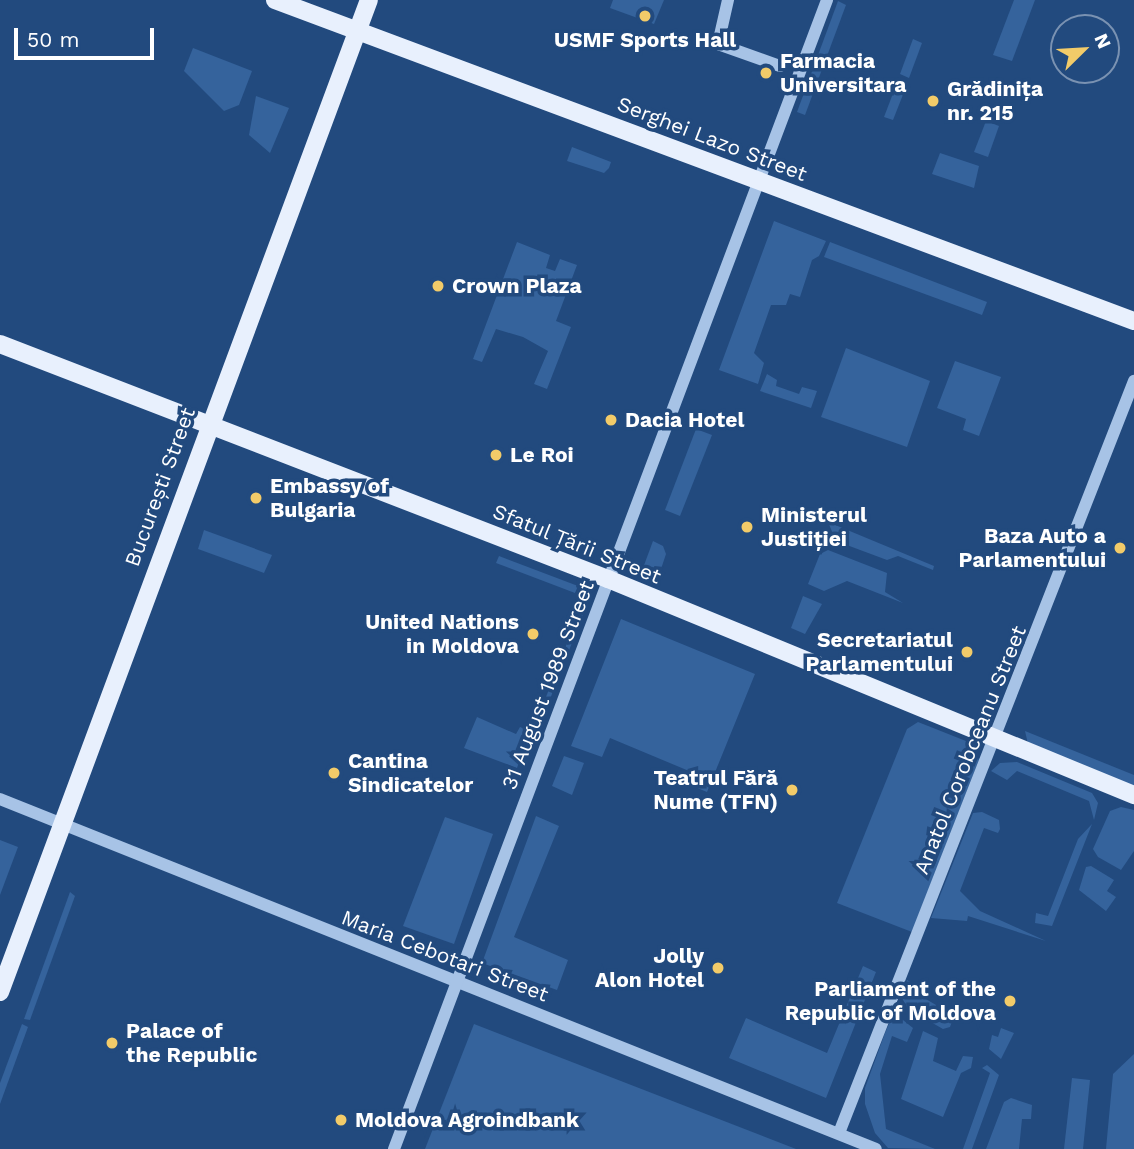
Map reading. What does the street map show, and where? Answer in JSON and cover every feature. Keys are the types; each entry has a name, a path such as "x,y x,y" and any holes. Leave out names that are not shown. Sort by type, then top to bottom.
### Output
{"main road":[{"name":"Serghei Lazo Street","path":"275,0 1134,321"},
{"name":"București Street","path":"0,992 207,425 369,0"},
{"name":"Sfatul Țării Street","path":"0,344 608,579 995,742 1134,795"}],"street":[{"name":"31 August 1989 Street","path":"394,1149 827,0"},
{"path":"724,5 713,30 718,44 780,66"},
{"name":"Anatol Corobceanu Street","path":"839,1133 995,742 1134,381"},
{"name":"Maria Cebotari Street","path":"0,799 876,1149"}],"shaded area":[{"name":"USMF Sports Hall","path":"613,0 664,0 654,24 610,8"},
{"path":"1014,0 1035,0 1012,61 993,55"},
{"path":"838,1 846,5 805,115 797,112"},
{"path":"913,39 922,43 909,78 900,74"},
{"path":"193,48 252,71 239,105 224,111 184,71"},
{"path":"897,83 906,87 893,120 884,117"},
{"path":"256,96 289,108 270,153 249,135"},
{"path":"986,121 999,126 988,157 974,152"},
{"path":"572,147 611,162 609,168 604,173 567,161"},
{"path":"940,153 979,166 974,188 932,174"},
{"path":"774,221 826,241 819,256 812,260 800,297 790,294 786,305 771,305 754,353 764,363 758,384 719,370"},
{"path":"517,242 550,255 546,268 555,271 560,259 577,265 556,321 571,327 547,389 534,384 548,351 523,337 496,329 482,362 473,359"},
{"path":"830,242 987,302 982,315 824,257"},
{"path":"846,348 930,381 907,447 821,417"},
{"path":"955,361 1001,377 979,436 963,430 966,419 937,408"},
{"path":"767,374 777,380 776,386 799,394 802,387 817,391 811,408 760,391"},
{"path":"696,429 712,435 680,516 665,510"},
{"path":"828,522 934,566 933,570 898,556 887,560 836,541"},
{"path":"204,530 272,555 264,573 198,549"},
{"path":"653,541 663,546 666,554 659,575 643,568"},
{"path":"828,550 887,573 885,592 903,603 847,581 824,591 808,584 820,554"},
{"path":"499,556 578,586 575,593 496,563"},
{"path":"803,596 822,604 805,634 791,628"},
{"path":"580,610 584,612 541,722 537,720"},
{"path":"621,619 755,674 707,792 685,783 689,771 610,738 602,757 571,746"},
{"path":"477,717 516,734 520,727 530,731 517,768 464,748"},
{"path":"918,722 971,743 979,760 912,932 837,903 907,729"},
{"path":"1025,731 1134,775 1134,787 1028,744"},
{"path":"564,756 584,763 572,795 552,786"},
{"path":"1017,762 1092,793 1098,803 1094,820 1089,801 1017,771 1007,780 991,771 1000,763"},
{"path":"1121,807 1134,810 1134,851 1121,870 1098,857 1093,849 1110,811"},
{"path":"982,812 999,820 1000,829 998,833 984,828 960,891 980,911 1046,941 968,916 967,921 931,918 973,813"},
{"path":"536,816 559,826 514,937 568,960 557,990 482,963"},
{"path":"445,817 493,834 454,944 403,926"},
{"path":"1092,824 1052,926 1035,923 1036,913 1048,916 1078,839"},
{"path":"0,840 18,847 0,895"},
{"path":"1091,866 1114,880 1107,891 1116,897 1106,911 1079,890 1086,867"},
{"path":"70,892 75,896 30,1020 24,1019"},
{"path":"863,966 876,972 826,1098 729,1058 746,1018 827,1053"},
{"path":"907,980 921,988 919,995 936,1005 935,1009 954,1016 950,1027 943,1029 908,1009 902,998"},
{"path":"898,1016 913,1028 907,1042 892,1036 880,1074 886,1129 935,1149 888,1148 875,1133 865,1104 865,1088 885,1033 892,1017"},
{"path":"22,1024 28,1027 0,1104 0,1083"},
{"path":"474,1024 796,1149 425,1149"},
{"path":"1001,1028 1014,1033 1001,1059 989,1049 992,1035 998,1037"},
{"path":"923,1031 938,1038 933,1061 956,1071 963,1056 973,1057 971,1068 961,1073 943,1117 901,1099"},
{"path":"1134,1054 1134,1149 1106,1149 1113,1074"},
{"path":"987,1065 999,1075 972,1149 963,1149 990,1073 982,1068"},
{"path":"1072,1078 1090,1080 1083,1149 1064,1149"},
{"path":"1011,1098 1032,1105 1031,1119 1022,1119 1019,1149 986,1149 1004,1102"}],"place":[{"name":"USMF Sports Hall","path":"645,16"},
{"name":"Farmacia Universitara","path":"766,73"},
{"name":"Grădinița nr. 215","path":"933,101"},
{"name":"Crown Plaza","path":"438,286"},
{"name":"Dacia Hotel","path":"611,420"},
{"name":"Le Roi","path":"496,455"},
{"name":"Embassy of Bulgaria","path":"256,498"},
{"name":"Ministerul Justiției","path":"747,527"},
{"name":"Baza Auto a Parlamentului","path":"1120,548"},
{"name":"United Nations in Moldova","path":"533,634"},
{"name":"Secretariatul Parlamentului","path":"967,652"},
{"name":"Cantina Sindicatelor","path":"334,773"},
{"name":"Teatrul Fără Nume (TFN)","path":"792,790"},
{"name":"Jolly Alon Hotel","path":"718,968"},
{"name":"Parliament of the Republic of Moldova","path":"1010,1001"},
{"name":"Palace of the Republic","path":"112,1043"},
{"name":"Moldova Agroindbank","path":"341,1120"}]}
